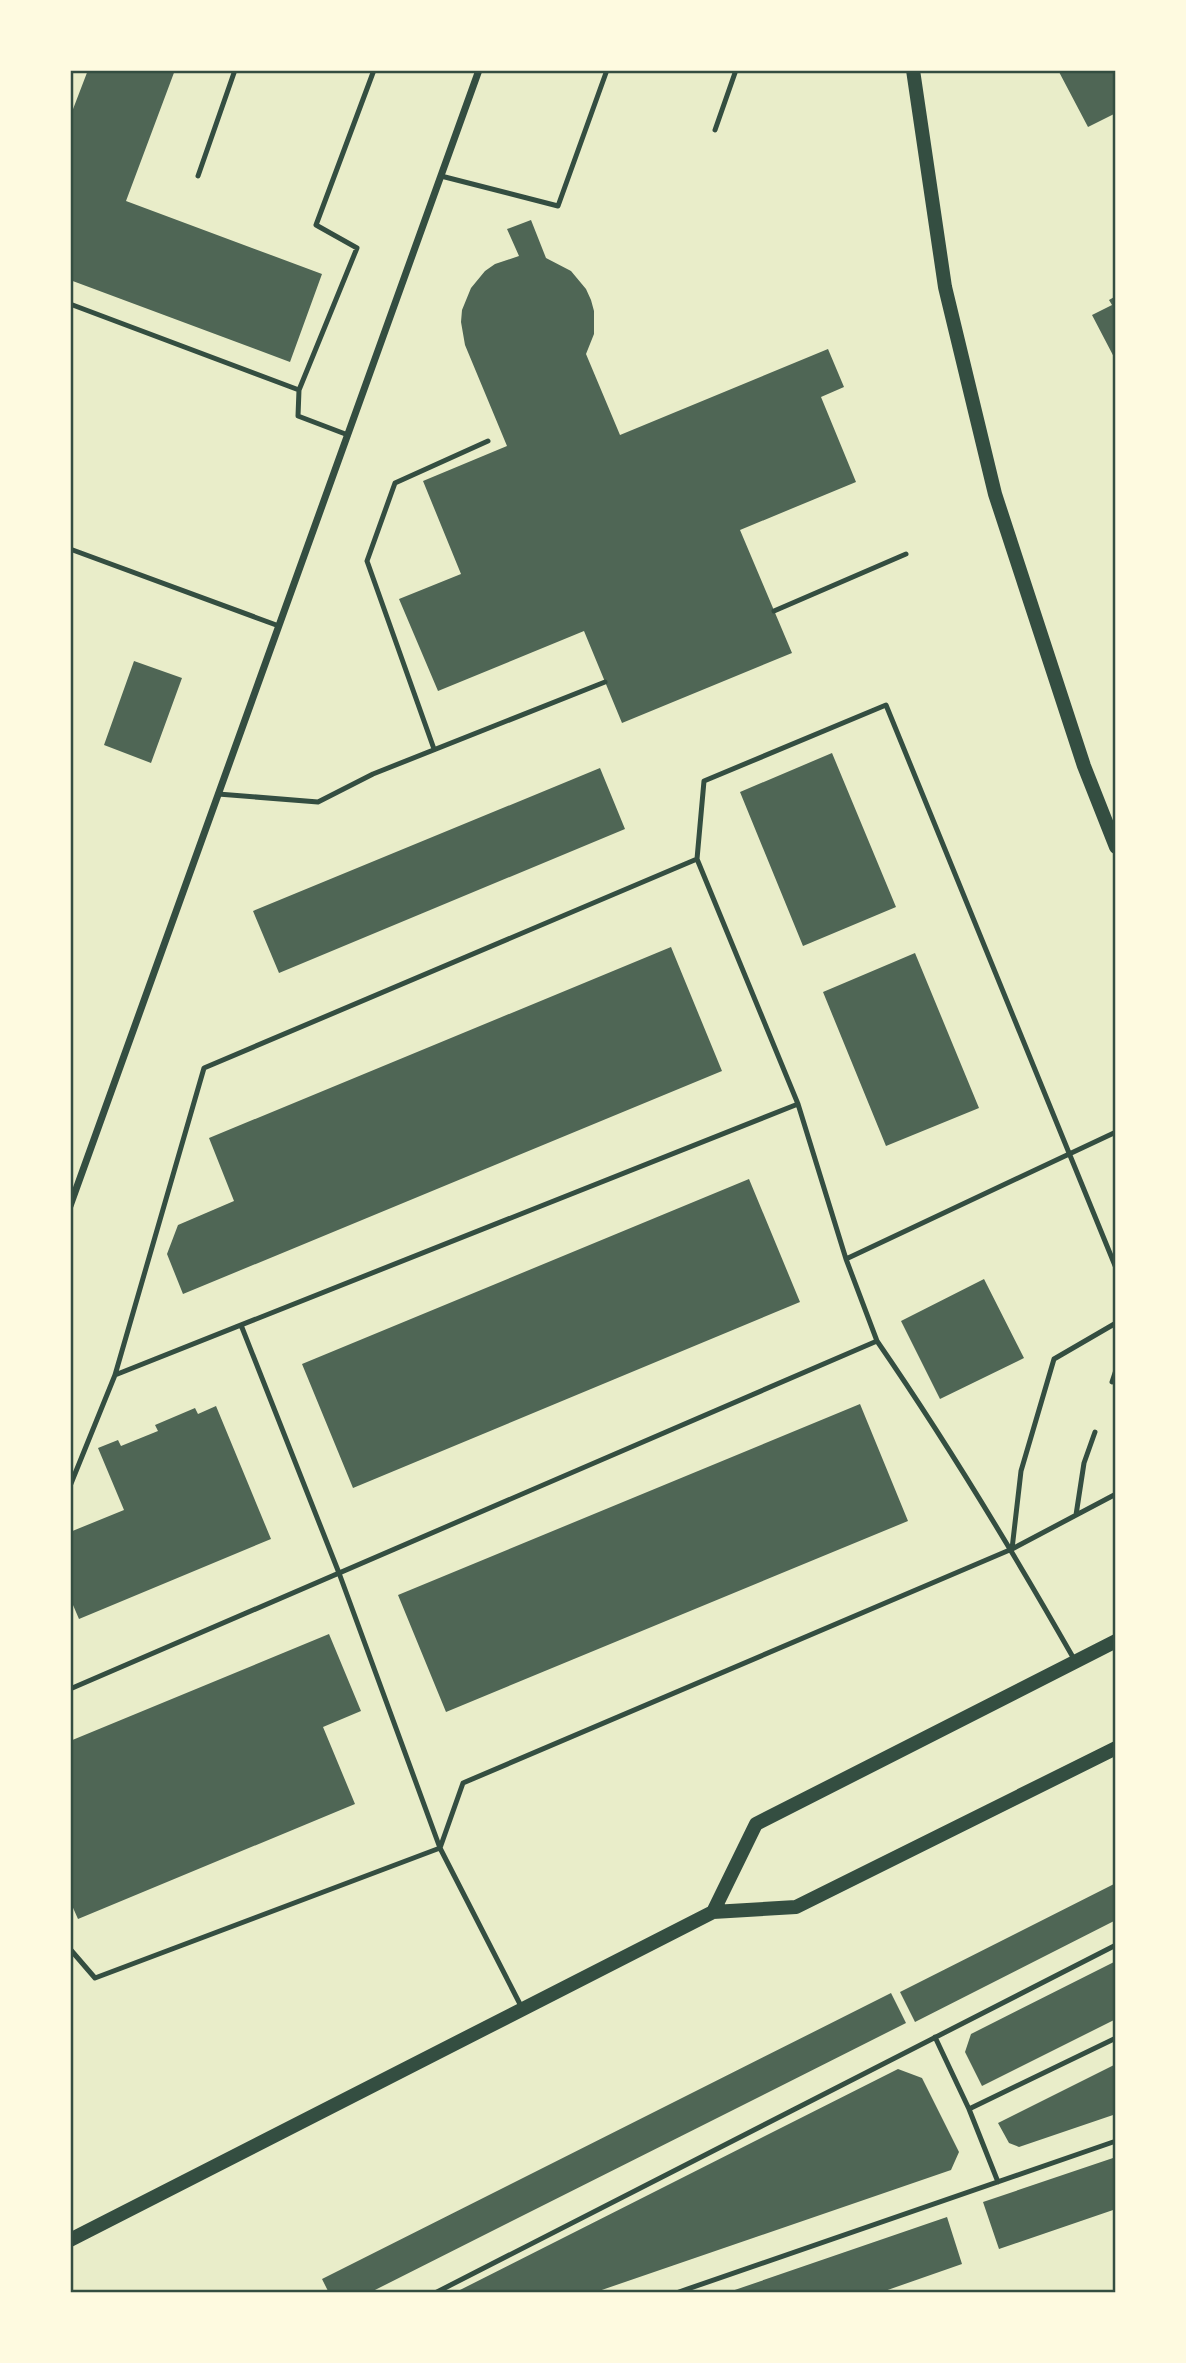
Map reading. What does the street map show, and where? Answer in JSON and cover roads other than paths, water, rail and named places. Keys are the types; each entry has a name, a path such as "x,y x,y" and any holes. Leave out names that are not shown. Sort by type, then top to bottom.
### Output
{"main road":[{"path":"913,70 946,287 995,494 1084,766 1116,847"},
{"path":"713,1912 756,1824 1116,1641"},
{"path":"70,2240 713,1912 796,1907 1116,1748"}],"street":[{"path":"70,1206 479,70"}],"lane":[{"path":"198,176 235,70"},
{"path":"348,435 298,416 299,390 357,248 316,226 374,70"},
{"path":"440,176 558,206 607,70"},
{"path":"715,130 736,70"},
{"path":"70,304 299,390"},
{"path":"434,749 366,561 395,483 488,441"},
{"path":"70,549 279,626"},
{"path":"774,611 906,554"},
{"path":"218,794 318,802 373,774 605,682"},
{"path":"1075,1662 1012,1549 916,1396 877,1340 846,1259 798,1104 697,859 704,781 886,705 1116,1268"},
{"path":"70,1486 115,1375 204,1068 697,859"},
{"path":"115,1375 798,1104"},
{"path":"846,1259 1116,1132"},
{"path":"1012,1549 1021,1471 1054,1359 1116,1323"},
{"path":"241,1325 339,1573 440,1848 522,2009"},
{"path":"70,1689 877,1340"},
{"path":"1112,1382 1116,1370"},
{"path":"1076,1515 1083,1463 1095,1432"},
{"path":"70,1949 95,1978 440,1848 463,1783 1012,1549 1116,1494"},
{"path":"435,2293 1116,1945"},
{"path":"935,2037 969,2109 998,2182"},
{"path":"969,2109 1116,2038"},
{"path":"676,2293 1116,2141"}]}
